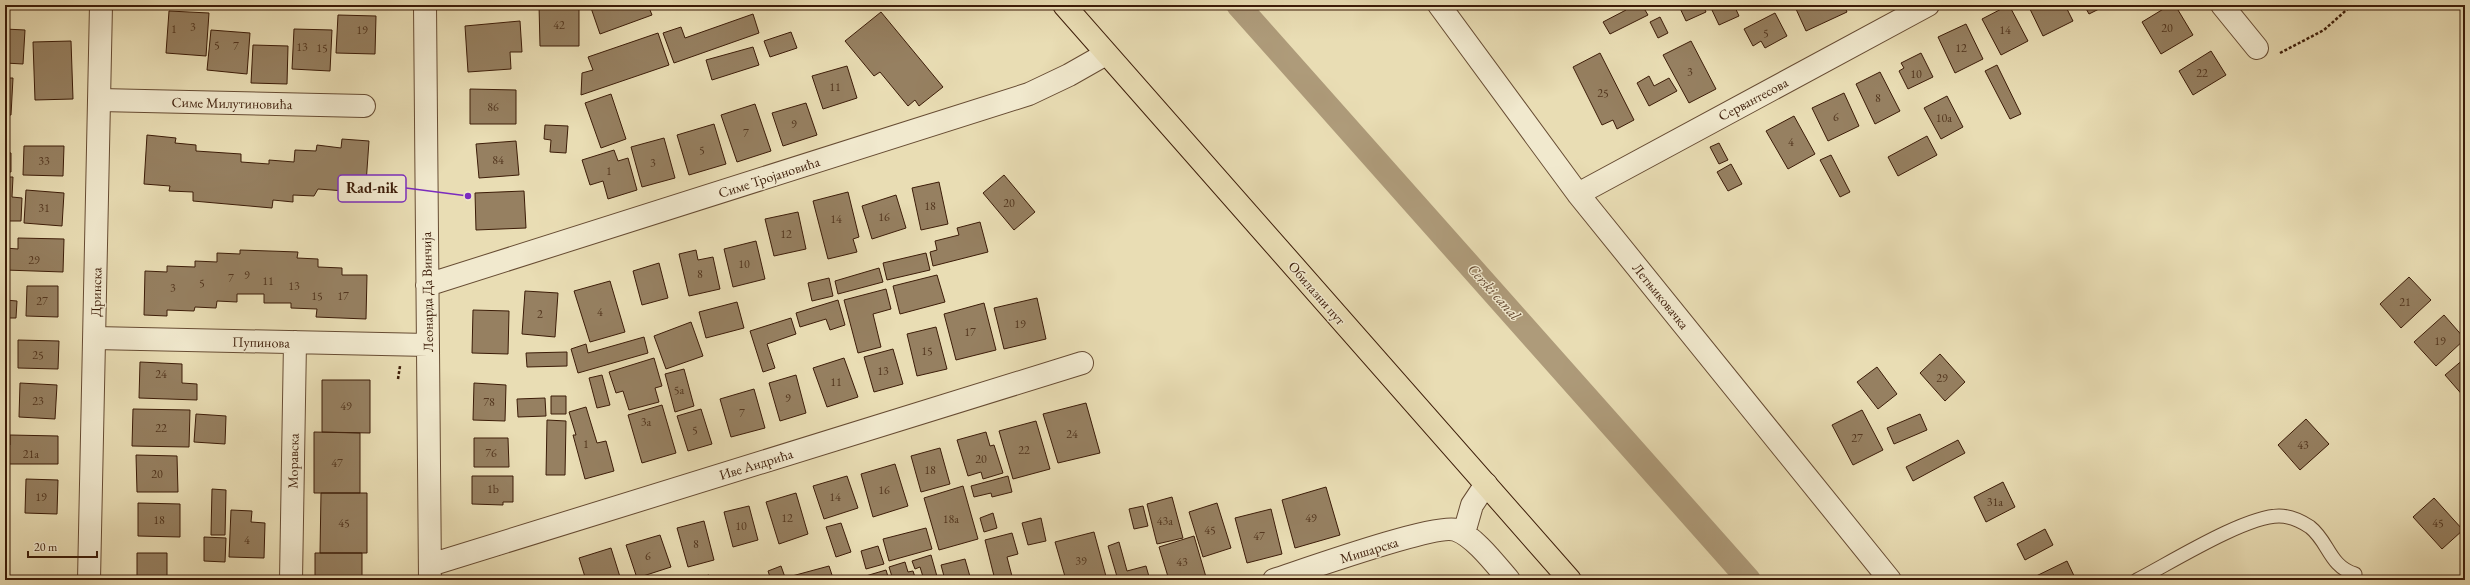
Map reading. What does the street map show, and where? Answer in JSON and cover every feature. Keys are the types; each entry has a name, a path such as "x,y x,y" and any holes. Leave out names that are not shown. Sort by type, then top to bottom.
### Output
{"main road":[{"name":"Обилазни пут","path":"1064,5 1570,580"}],"street":[{"name":"Дринска","path":"89,580 101,5"},
{"name":"Леонарда Да Винчија","path":"425,5 430,572"},
{"name":"Летњиковачка","path":"1439,5 1578,194 1890,580"},
{"name":"Сервантесова","path":"1578,194 1928,5"},
{"path":"2222,5 2256,48"},
{"name":"Симе Тројановића","path":"427,285 1029,94 1069,75 1106,54"},
{"name":"Симе Милутиновића","path":"100,100 364,106"},
{"name":"Пупинова","path":"95,338 428,345"},
{"name":"Моравска","path":"291,580 295,342"},
{"name":"Иве Андрића","path":"430,572 1082,363"},
{"path":"1486,484 1472,505 1464,534 1509,580"},
{"name":"Мишарска","path":"1274,580 1434,530 1448,528 1464,534"}],"lane":[{"path":"2137,580 2250,522 2279,516 2298,520 2312,528 2342,570 2355,574"}],"path":[{"path":"2256,48 2278,54 2324,30 2352,5"}],"building":[{"path":"539,5 579,5 579,46 540,46"},
{"path":"590,5 648,5 652,15 600,34"},
{"path":"824,5 843,5 843,6 824,9"},
{"path":"1623,5 1642,5 1648,15 1610,34 1603,22 1626,10"},
{"path":"1703,5 1706,12 1686,21 1679,6"},
{"path":"1717,5 1734,5 1739,16 1719,25 1711,8"},
{"path":"1806,5 1844,5 1847,12 1806,31 1796,9"},
{"path":"2009,5 2028,41 2001,55 1982,19"},
{"path":"2028,5 2065,5 2073,21 2043,36"},
{"path":"2084,5 2107,5 2089,14"},
{"path":"2170,5 2175,5 2193,35 2161,54 2142,22"},
{"path":"169,11 209,13 206,56 166,53"},
{"path":"881,12 943,87 919,106 915,100 908,106 880,72 874,76 845,41"},
{"path":"1775,13 1787,36 1765,48 1761,41 1753,46 1744,29"},
{"path":"753,14 759,33 674,63 663,33 681,27 685,38"},
{"path":"338,15 376,16 375,54 336,53"},
{"path":"1660,17 1668,33 1658,38 1650,22"},
{"path":"520,21 522,52 510,52 511,69 468,72 465,26"},
{"path":"1966,24 1983,59 1955,73 1938,37"},
{"path":"5,29 25,30 23,64 5,63"},
{"path":"294,29 332,30 330,71 292,69"},
{"path":"211,30 250,33 247,74 207,70"},
{"path":"791,32 797,48 770,57 764,41"},
{"path":"658,33 669,65 581,95 582,73 593,70 588,57"},
{"path":"71,41 73,99 35,100 33,42"},
{"path":"1691,41 1716,89 1689,103 1663,55"},
{"path":"253,45 288,46 287,84 251,83"},
{"path":"753,47 759,65 712,80 706,60"},
{"path":"2211,51 2226,75 2193,95 2179,71"},
{"path":"1600,53 1634,120 1617,129 1613,120 1602,125 1573,67"},
{"path":"1921,53 1933,77 1908,89 1899,71 1904,68 1901,63"},
{"path":"1997,65 2021,114 2010,119 1985,71"},
{"path":"847,66 857,98 823,109 812,76"},
{"path":"1880,72 1900,111 1875,124 1856,84"},
{"path":"1649,76 1654,86 1669,78 1677,91 1649,106 1637,83"},
{"path":"5,78 13,78 11,115 5,115"},
{"path":"470,89 516,90 516,124 470,124"},
{"path":"1844,93 1859,126 1828,141 1812,108"},
{"path":"611,94 626,139 601,148 585,103"},
{"path":"1947,96 1963,127 1941,139 1924,108"},
{"path":"806,103 817,135 783,146 772,113"},
{"path":"755,104 771,151 737,162 721,115"},
{"path":"1794,116 1815,154 1788,169 1766,131"},
{"path":"714,124 726,164 689,175 677,135"},
{"path":"545,125 568,126 566,153 550,152 551,140 544,139"},
{"path":"147,135 176,138 175,143 196,145 196,151 241,154 241,162 269,164 269,160 294,162 295,150 316,151 317,145 341,148 342,139 369,141 366,184 345,182 345,191 318,189 314,196 293,195 293,202 273,200 272,208 193,201 193,192 169,191 170,186 144,184"},
{"path":"1927,136 1937,155 1898,176 1888,157"},
{"path":"664,138 675,178 642,187 631,147"},
{"path":"516,141 519,175 479,178 476,144"},
{"path":"1719,143 1728,160 1719,164 1710,147"},
{"path":"24,146 64,146 63,176 23,175"},
{"path":"614,150 618,161 628,158 637,190 608,199 603,181 590,185 582,160"},
{"path":"5,152 11,153 11,172 5,172"},
{"path":"1831,155 1850,192 1840,197 1820,160"},
{"path":"1731,164 1742,184 1728,191 1717,172"},
{"path":"1004,175 1035,212 1014,230 983,193"},
{"path":"5,177 13,177 12,197 22,198 21,221 5,221"},
{"path":"939,182 948,224 921,230 912,188"},
{"path":"26,190 64,193 62,226 24,223"},
{"path":"524,191 526,228 476,230 475,193"},
{"path":"848,192 859,237 853,239 857,252 828,259 813,201"},
{"path":"896,195 906,228 872,239 862,206"},
{"path":"798,212 806,249 774,256 765,219"},
{"path":"980,222 988,252 933,266 930,252 937,250 935,241 959,235 957,228"},
{"path":"18,238 64,239 63,272 5,270 5,248 18,249"},
{"path":"756,241 765,279 733,287 724,249"},
{"path":"240,250 298,252 297,258 318,259 318,267 342,268 342,275 367,275 366,319 316,317 317,309 291,308 291,303 264,303 264,294 237,294 237,302 217,301 216,308 195,307 194,311 167,310 167,316 144,315 145,271 167,272 167,266 195,267 195,261 217,262 217,253 240,254"},
{"path":"696,250 698,260 713,257 720,289 689,296 679,254"},
{"path":"926,253 930,270 887,280 883,263"},
{"path":"659,263 668,298 642,305 633,271"},
{"path":"879,268 883,282 838,294 835,281"},
{"path":"937,275 945,302 900,314 893,286"},
{"path":"2409,277 2431,300 2401,328 2380,304"},
{"path":"829,278 833,296 812,301 808,283"},
{"path":"610,281 625,332 590,342 574,291"},
{"path":"27,286 58,286 58,317 26,316"},
{"path":"886,289 891,309 873,314 881,347 858,353 844,300"},
{"path":"525,291 558,293 555,337 522,334"},
{"path":"1037,298 1046,339 1004,349 994,308"},
{"path":"5,300 17,301 16,318 5,318"},
{"path":"838,300 845,325 830,330 826,319 800,327 796,313"},
{"path":"737,302 744,328 706,338 699,312"},
{"path":"984,303 996,350 956,360 944,314"},
{"path":"473,310 509,311 508,354 472,353"},
{"path":"2444,315 2465,339 2436,366 2414,342"},
{"path":"791,318 796,334 767,344 775,368 763,372 750,331"},
{"path":"691,322 703,356 666,369 654,336"},
{"path":"936,327 947,369 917,376 907,334"},
{"path":"644,337 648,353 578,373 571,349 586,344 588,353"},
{"path":"18,340 59,341 58,369 18,368"},
{"path":"893,349 903,384 874,392 864,357"},
{"path":"567,352 567,366 527,367 526,353"},
{"path":"1940,354 1965,382 1945,401 1920,373"},
{"path":"654,358 662,386 655,388 659,402 629,410 623,391 616,393 609,372"},
{"path":"844,358 858,397 827,407 813,368"},
{"path":"2465,358 2465,398 2445,375"},
{"path":"140,362 182,364 182,383 197,384 197,400 139,398"},
{"path":"1877,367 1897,394 1878,409 1857,382"},
{"path":"684,369 694,406 675,412 665,374"},
{"path":"602,375 610,405 597,408 589,378"},
{"path":"796,375 806,413 780,421 769,383"},
{"path":"322,380 370,380 370,433 322,432"},
{"path":"20,383 57,385 55,419 19,417"},
{"path":"474,383 506,385 505,421 473,420"},
{"path":"754,389 765,428 731,437 720,399"},
{"path":"551,396 566,396 566,414 551,414"},
{"path":"545,398 546,416 518,417 517,399"},
{"path":"1086,403 1100,453 1058,463 1043,414"},
{"path":"662,405 676,453 642,463 628,415"},
{"path":"586,407 597,443 606,441 614,471 585,479 573,435 576,435 569,412"},
{"path":"133,409 190,410 189,447 132,446"},
{"path":"701,409 712,444 688,451 677,416"},
{"path":"1862,410 1883,450 1853,465 1832,425"},
{"path":"196,414 226,416 225,444 194,442"},
{"path":"1920,414 1927,430 1894,444 1887,428"},
{"path":"2306,419 2329,444 2300,470 2278,445"},
{"path":"547,420 566,421 565,475 546,475"},
{"path":"1036,421 1050,469 1013,479 999,431"},
{"path":"314,432 360,433 360,493 314,493"},
{"path":"986,432 990,446 994,445 1003,473 983,479 981,472 968,476 957,440"},
{"path":"10,435 58,436 58,464 5,464 5,445 10,445"},
{"path":"474,438 508,438 509,467 474,467"},
{"path":"1958,440 1965,453 1913,481 1906,467"},
{"path":"940,448 950,484 921,492 911,456"},
{"path":"136,455 177,456 178,492 137,492"},
{"path":"895,464 908,506 873,517 861,474"},
{"path":"472,476 513,476 513,502 503,502 503,505 472,504"},
{"path":"847,476 858,508 824,519 813,486"},
{"path":"1008,476 1012,492 992,497 991,493 974,497 971,486"},
{"path":"26,479 58,480 57,514 25,513"},
{"path":"2003,482 2015,507 1986,522 1974,497"},
{"path":"963,486 978,539 939,550 924,498"},
{"path":"1326,487 1340,535 1295,548 1282,500"},
{"path":"212,489 226,490 225,535 211,535"},
{"path":"321,493 367,493 367,553 320,553"},
{"path":"796,493 808,534 779,544 766,502"},
{"path":"1172,497 1183,538 1157,544 1147,504"},
{"path":"2434,498 2463,530 2442,549 2413,517"},
{"path":"138,503 180,504 180,537 138,536"},
{"path":"1217,503 1231,548 1203,557 1189,512"},
{"path":"749,506 758,540 733,547 724,512"},
{"path":"1143,506 1148,526 1134,529 1129,509"},
{"path":"1271,509 1282,554 1247,563 1235,518"},
{"path":"231,510 252,511 251,522 265,523 264,558 229,557"},
{"path":"993,513 997,528 984,532 980,518"},
{"path":"1041,518 1046,541 1028,545 1022,523"},
{"path":"704,521 714,560 688,567 677,528"},
{"path":"841,523 851,552 836,557 826,527"},
{"path":"926,528 932,549 889,561 883,539"},
{"path":"2045,529 2053,545 2025,560 2017,544"},
{"path":"1094,532 1107,580 1066,580 1055,542"},
{"path":"1012,533 1018,554 1007,557 1013,580 995,580 985,540"},
{"path":"660,535 671,567 637,578 626,545"},
{"path":"1194,536 1206,577 1195,580 1169,580 1159,547"},
{"path":"204,537 226,538 225,562 204,561"},
{"path":"1119,542 1127,571 1146,566 1150,580 1118,580 1108,546"},
{"path":"878,546 884,564 866,569 861,551"},
{"path":"611,548 621,580 586,580 579,558"},
{"path":"137,553 167,553 167,579 137,578"},
{"path":"315,553 362,553 362,580 315,580"},
{"path":"931,555 938,580 924,580 920,567 915,569 912,561"},
{"path":"965,559 971,580 945,580 941,565"},
{"path":"2067,561 2076,580 2028,580"},
{"path":"905,562 908,572 913,571 916,580 893,580 889,567"},
{"path":"781,566 786,580 771,580 768,571"},
{"path":"829,566 833,578 793,580 792,576"},
{"path":"886,570 889,580 852,580"},
{"path":"709,575 711,580 691,580"},
{"path":"20,578 52,580 20,580"}],"waterway":[{"name":"Cerski canal","path":"1238,5 1749,580"}],"place":[{"name":"Rad-nik","path":"468,196"}]}
